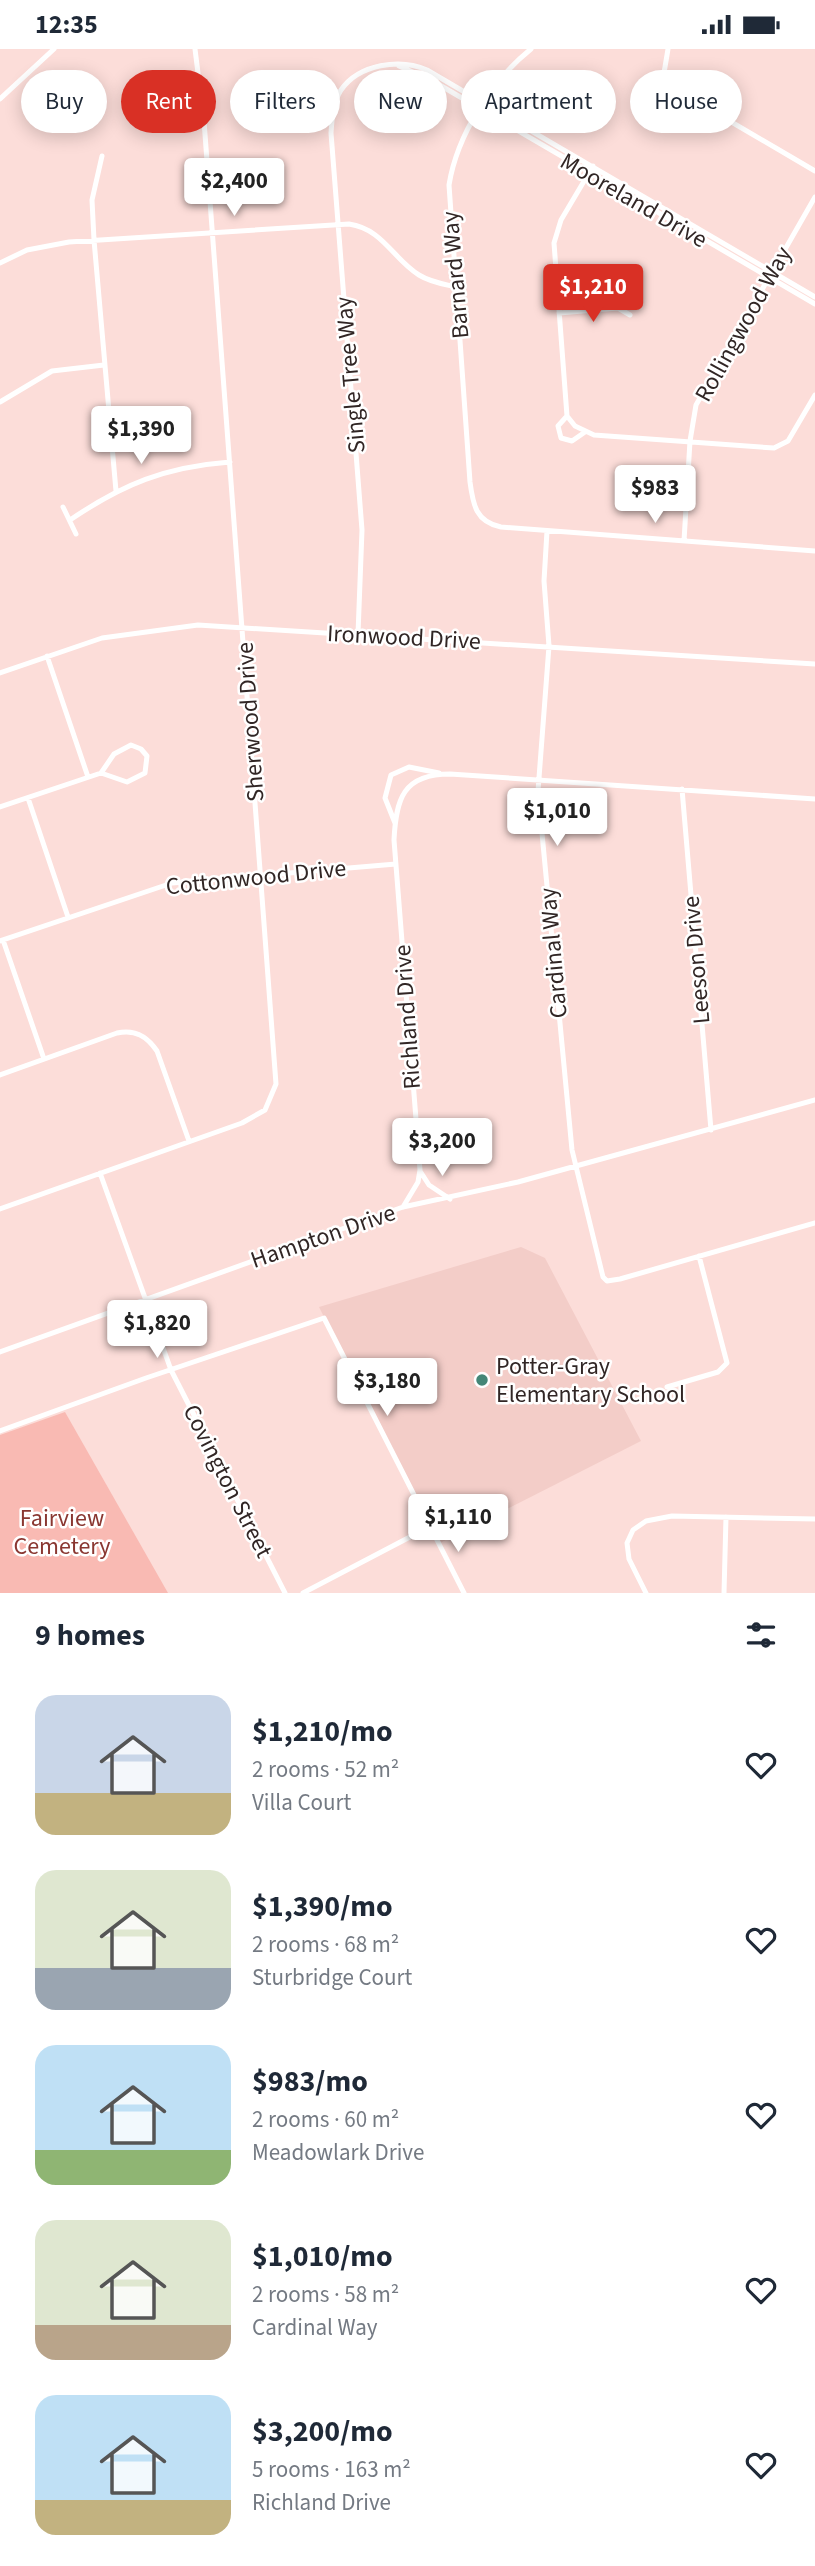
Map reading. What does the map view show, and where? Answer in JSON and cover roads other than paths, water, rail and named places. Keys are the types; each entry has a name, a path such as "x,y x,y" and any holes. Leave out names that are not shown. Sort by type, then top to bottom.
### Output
{"street":[{"path":"0,99 54,49"},
{"name":"Sherwood Drive","path":"0,1209 242,1123 264,1110 274,1094 275,1063 244,626 204,121 195,49"},
{"name":"Barnard Way","path":"507,70 531,49"},
{"path":"668,49 664,73 675,89 815,171"},
{"path":"340,92 358,75 393,64"},
{"name":"Mooreland Drive","path":"393,64 418,66 461,89"},
{"name":"Mooreland Drive","path":"393,64 431,80 461,98"},
{"name":"Single Tree Way","path":"333,133 362,530 358,634"},
{"name":"Barnard Way","path":"468,133 457,156 449,185 472,495 476,511 486,522 501,527 547,531"},
{"name":"Mooreland Drive","path":"520,133 815,305"},
{"name":"Mooreland Drive","path":"537,133 815,297"},
{"path":"102,156 92,200 116,491"},
{"path":"593,166 554,236 567,416 585,432 779,447 791,436 815,395"},
{"name":"Rollingwood Way","path":"684,541 690,442 699,396 815,197"},
{"path":"0,263 38,247 94,240 354,224 372,231 419,275 456,287"},
{"path":"559,313 618,308 631,315"},
{"path":"0,402 52,371 104,365"},
{"path":"567,416 558,426 561,438 572,441 585,432"},
{"path":"71,520 116,491 162,473 230,462"},
{"path":"63,507 76,534"},
{"path":"547,531 815,551"},
{"name":"Cardinal Way","path":"547,531 544,580 549,646 538,779 554,979 575,1167 605,1280 699,1256"},
{"name":"Ironwood Drive","path":"0,673 102,638 187,626 244,626 815,664"},
{"path":"47,656 88,778"},
{"path":"0,807 101,773 111,757 123,747 137,746 147,756 147,769 134,781 124,781 101,773"},
{"path":"395,823 384,798 391,775 409,768 441,774 815,799"},
{"path":"395,823 400,797 413,783 441,774"},
{"name":"Leeson Drive","path":"682,789 710,1130"},
{"path":"28,798 68,917"},
{"name":"Richland Drive","path":"395,823 420,1170 418,1182 403,1207"},
{"name":"Cottonwood Drive","path":"2,940 172,883 396,864"},
{"path":"2,940 44,1059"},
{"path":"0,1075 123,1032 142,1035 157,1051 189,1141"},
{"name":"Hampton Drive","path":"0,1352 403,1207 450,1199 575,1167 815,1100"},
{"path":"420,1170 429,1185 450,1199"},
{"name":"Covington Street","path":"100,1173 171,1370 285,1593"},
{"path":"667,1387 718,1372 727,1363 699,1256 815,1223"},
{"path":"0,1431 324,1318 464,1593"},
{"path":"646,1593 627,1551 627,1543 633,1530 646,1521 663,1516 815,1519"},
{"path":"724,1593 726,1517"},
{"path":"303,1593 429,1527"}],"place":[{"name":"Potter-Gray Elementary School","path":"482,1380"}],"park label":[{"name":"Fairview Cemetery","path":"62,1532"}]}
